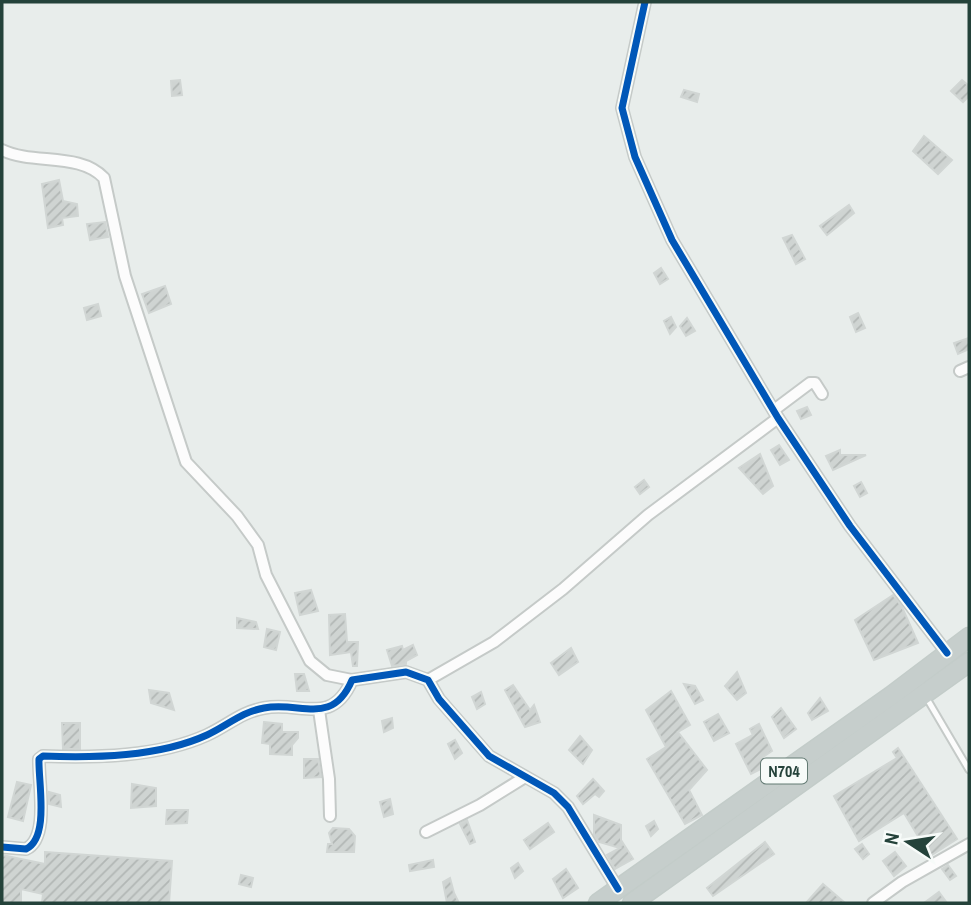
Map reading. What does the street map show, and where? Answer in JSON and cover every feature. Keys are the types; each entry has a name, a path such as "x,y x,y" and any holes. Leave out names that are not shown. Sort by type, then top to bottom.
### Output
{"highway":[{"name":"N704","path":"632,903 896,703 947,653 969,637"},
{"name":"N704","path":"598,903 896,703 925,693 969,662"}],"street":[{"path":"645,2 622,108 635,158 672,240 776,414 850,526 947,653"},
{"path":"2,150 27,159 96,170 104,178 124,276 187,463 237,516 258,545 266,575 310,661 327,675 352,680 406,672 428,680 451,714 489,755 554,793 568,807 618,889"},
{"path":"428,680 494,642 563,589 648,515 776,414 810,383 815,383 822,394"},
{"path":"2,847 26,849 36,838 41,786 39,759 43,757 100,758 160,748 206,736 239,715 266,707 319,710 337,702 346,694 352,680"},
{"path":"319,710 329,779 330,816"},
{"path":"426,832 480,805 525,777"},
{"path":"873,903 902,882 969,844"}],"lane":[{"path":"925,693 969,770"}],"building":[{"path":"180,80 182,95 172,96 171,81"},
{"path":"962,80 969,86 969,96 963,102 951,91"},
{"path":"684,90 699,94 697,102 681,97"},
{"path":"924,136 952,160 938,174 913,151"},
{"path":"59,180 63,201 77,204 78,216 62,218 63,225 48,228 42,184"},
{"path":"849,205 854,213 827,235 820,226"},
{"path":"105,222 108,237 90,240 87,224"},
{"path":"792,235 805,259 796,264 783,238"},
{"path":"661,268 668,279 660,284 654,273"},
{"path":"165,286 171,304 149,313 142,294"},
{"path":"98,304 101,316 87,320 84,308"},
{"path":"858,313 865,328 856,332 850,317"},
{"path":"671,317 676,327 670,334 664,321"},
{"path":"687,318 695,331 686,336 680,326"},
{"path":"969,338 969,349 958,354 954,343"},
{"path":"807,407 811,415 801,419 797,411"},
{"path":"779,445 789,460 780,465 771,450"},
{"path":"840,450 840,455 866,455 833,470 826,456"},
{"path":"760,454 773,486 763,494 739,468"},
{"path":"644,480 649,487 640,494 635,487"},
{"path":"861,482 867,493 860,497 854,486"},
{"path":"311,590 318,611 300,615 295,593"},
{"path":"893,595 902,607 918,643 874,660 855,620"},
{"path":"345,614 347,642 358,642 357,666 353,666 351,652 330,655 329,615"},
{"path":"237,618 256,622 258,629 237,628"},
{"path":"267,629 280,632 276,650 264,647"},
{"path":"413,645 417,655 406,661 406,664 392,666 387,650 402,646 403,650"},
{"path":"571,648 578,662 559,675 551,663"},
{"path":"737,672 746,693 737,700 725,686"},
{"path":"295,674 304,674 309,691 297,691"},
{"path":"684,684 695,686 703,700 695,704"},
{"path":"513,685 530,710 534,705 540,722 525,727 505,690"},
{"path":"149,690 169,693 174,710 151,703"},
{"path":"671,691 690,725 678,732 707,770 689,790 702,815 685,824 647,759 666,747 646,710"},
{"path":"481,692 485,704 477,709 472,697"},
{"path":"820,698 828,711 812,720 808,713"},
{"path":"781,708 796,729 784,738 772,717"},
{"path":"718,714 729,733 714,741 704,722"},
{"path":"392,718 393,728 384,732 382,721"},
{"path":"264,722 282,724 282,732 298,732 298,738 292,745 292,755 270,754 270,744 262,743"},
{"path":"62,723 80,723 80,749 63,749"},
{"path":"759,724 772,751 763,757 767,766 751,774 736,744 753,735 750,729"},
{"path":"580,736 592,750 583,764 569,750"},
{"path":"455,740 462,753 455,759 448,744"},
{"path":"898,748 957,839 930,856 904,813 859,841 834,796 897,758 893,752"},
{"path":"304,759 318,759 321,777 304,778"},
{"path":"593,779 604,791 599,797 595,794 583,804 577,796"},
{"path":"17,782 31,785 23,821 8,817"},
{"path":"132,784 156,788 156,806 131,808"},
{"path":"49,792 60,795 61,807 49,804"},
{"path":"390,799 393,814 384,817 380,802"},
{"path":"167,810 188,810 187,823 166,824"},
{"path":"594,815 621,825 621,840 633,859 615,869 607,855 620,848 599,842 594,835"},
{"path":"467,820 475,842 470,844 460,824"},
{"path":"654,821 658,829 651,836 646,826"},
{"path":"548,823 554,832 530,849 524,840"},
{"path":"333,828 349,829 355,836 354,852 327,852 328,844 332,844 329,833"},
{"path":"765,842 774,854 713,896 707,888"},
{"path":"862,844 869,854 863,859 855,849"},
{"path":"45,852 172,861 169,903 42,903 43,894 21,889 21,903 2,903 2,855 45,864"},
{"path":"895,852 906,866 894,876 883,861"},
{"path":"433,860 434,867 410,871 409,865"},
{"path":"518,863 523,871 515,878 511,868"},
{"path":"948,865 956,876 950,880 942,869"},
{"path":"566,869 578,888 563,898 553,879"},
{"path":"241,875 253,878 251,887 239,884"},
{"path":"450,878 459,903 447,903 443,882"},
{"path":"823,884 845,903 806,903"},
{"path":"939,892 947,903 924,903"}],"cycle path":[{"path":"645,2 622,108 635,157 672,240 778,418 850,526 947,653"},
{"path":"2,847 26,849 38,833 41,808 39,759 43,756 105,756 168,748 207,735 256,710 278,707 325,708 344,694 352,680 406,672 428,680 439,699 489,756 554,793 568,807 618,889"}]}
